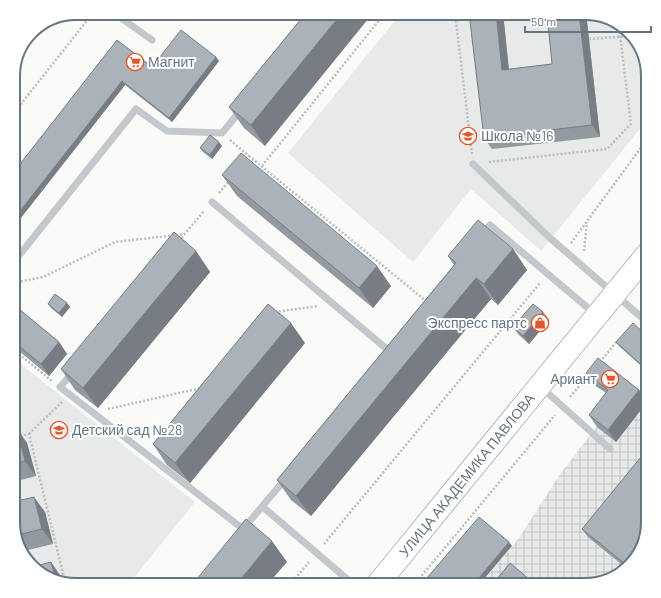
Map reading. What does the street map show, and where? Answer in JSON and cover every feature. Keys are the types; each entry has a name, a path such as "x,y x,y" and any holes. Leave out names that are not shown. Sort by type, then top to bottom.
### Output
{"main road":[{"name":"УЛИЦА АКАДЕМИКА ПАВЛОВА","path":"383,578 641,262"}],"lane":[{"path":"124,20 152,40"},
{"path":"20,254 136,109 167,131 222,133 246,103"},
{"path":"473,164 565,251 641,317"},
{"path":"212,202 388,350"},
{"path":"475,242 490,225 547,275 597,315"},
{"path":"80,363 60,387 94,413 154,454 243,529"},
{"path":"539,386 610,449"},
{"path":"238,536 292,471"},
{"path":"263,507 346,578"}],"path":[{"path":"20,105 87,20"},
{"path":"262,166 379,20"},
{"path":"456,20 473,164 607,149 630,124 621,33"},
{"path":"589,39 625,37"},
{"path":"222,133 426,301"},
{"path":"565,251 641,148"},
{"path":"240,167 249,156"},
{"path":"176,244 231,179"},
{"path":"582,266 587,222"},
{"path":"20,282 43,277 115,242 185,234"},
{"path":"296,578 547,275"},
{"path":"274,312 334,304"},
{"path":"598,364 619,340"},
{"path":"20,355 60,387"},
{"path":"420,578 593,370"},
{"path":"94,413 208,386"},
{"path":"20,436 30,434 70,395"},
{"path":"30,434 63,576"}],"shaded area":[{"name":"Школа №16","path":"395,20 596,21 607,24 625,36 635,51 639,61 641,72 641,128 541,251 471,189 413,262 288,153"},
{"name":"Детский сад №28","path":"20,364 195,502 134,578 65,577 54,574 36,562 24,544 20,526"},
{"path":"641,405 641,522 637,544 632,553 625,562 616,569 607,574 596,577 486,578 519,538 560,474 597,427"}],"building":[{"path":"300,20 336,20 251,125 229,107"},
{"path":"470,20 497,20 502,70 552,64 548,20 580,20 592,125 484,138"},
{"path":"181,30 216,57 169,118 122,81 20,211 20,164 117,40 152,67"},
{"path":"210,135 219,142 210,155 200,148"},
{"path":"241,153 377,266 359,288 222,175"},
{"path":"478,220 513,249 484,284 476,278 296,496 277,480 456,263 448,256"},
{"path":"174,232 196,251 83,388 61,369"},
{"path":"55,294 67,303 59,313 48,304"},
{"path":"268,304 291,323 175,463 153,444"},
{"path":"533,304 543,312 523,336 513,327"},
{"path":"20,310 59,342 41,364 20,347"},
{"path":"633,323 641,330 641,365 616,342"},
{"path":"598,358 639,390 608,430 589,415 608,390 586,373"},
{"path":"20,440 25,461 20,462"},
{"path":"641,457 640,533 637,544 625,562 624,563 582,529"},
{"path":"34,497 42,529 21,534 20,500"},
{"path":"479,517 509,542 479,578 427,578"},
{"path":"246,519 272,541 242,578 198,578"},
{"path":"51,562 54,574 45,569 40,565"},
{"path":"510,563 528,578 498,578"}],"place":[{"name":"Магнит","path":"135,62"},
{"name":"Школа №16","path":"468,136"},
{"name":"Экспресс партс","path":"540,323"},
{"name":"Ариант","path":"610,379"},
{"name":"Детский сад №28","path":"59,430"}]}
